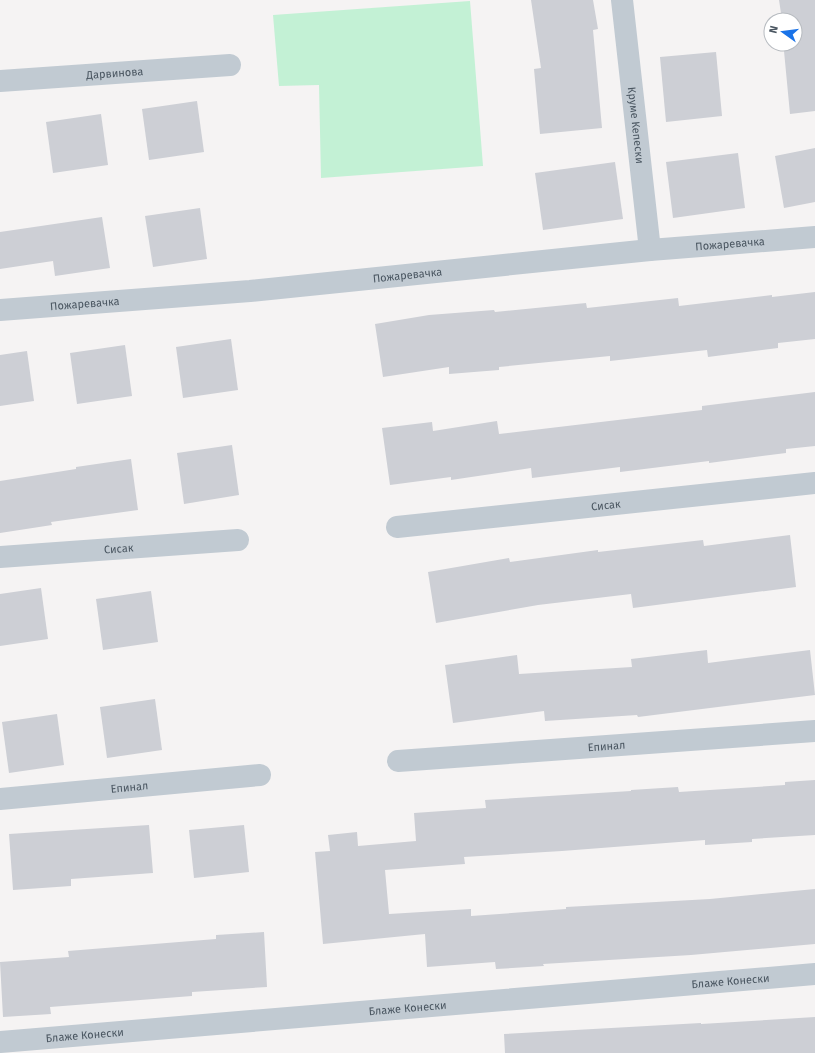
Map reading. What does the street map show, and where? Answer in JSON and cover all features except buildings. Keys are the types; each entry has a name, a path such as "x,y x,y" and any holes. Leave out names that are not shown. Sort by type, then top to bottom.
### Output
{"street":[{"name":"Круме Кепески","path":"622,0 650,250"},
{"name":"Дарвинова","path":"0,81 230,65"},
{"name":"Пожаревачка","path":"0,310 250,291 650,250 815,237"},
{"name":"Сисак","path":"397,527 815,483"},
{"name":"Сисак","path":"0,556 238,540"},
{"name":"Епинал","path":"398,761 815,731"},
{"name":"Епинал","path":"0,799 260,775"},
{"name":"Блаже Конески","path":"0,1042 815,974"}],"green space":[{"path":"470,1 483,166 321,178 319,85 279,86 273,15"}]}
